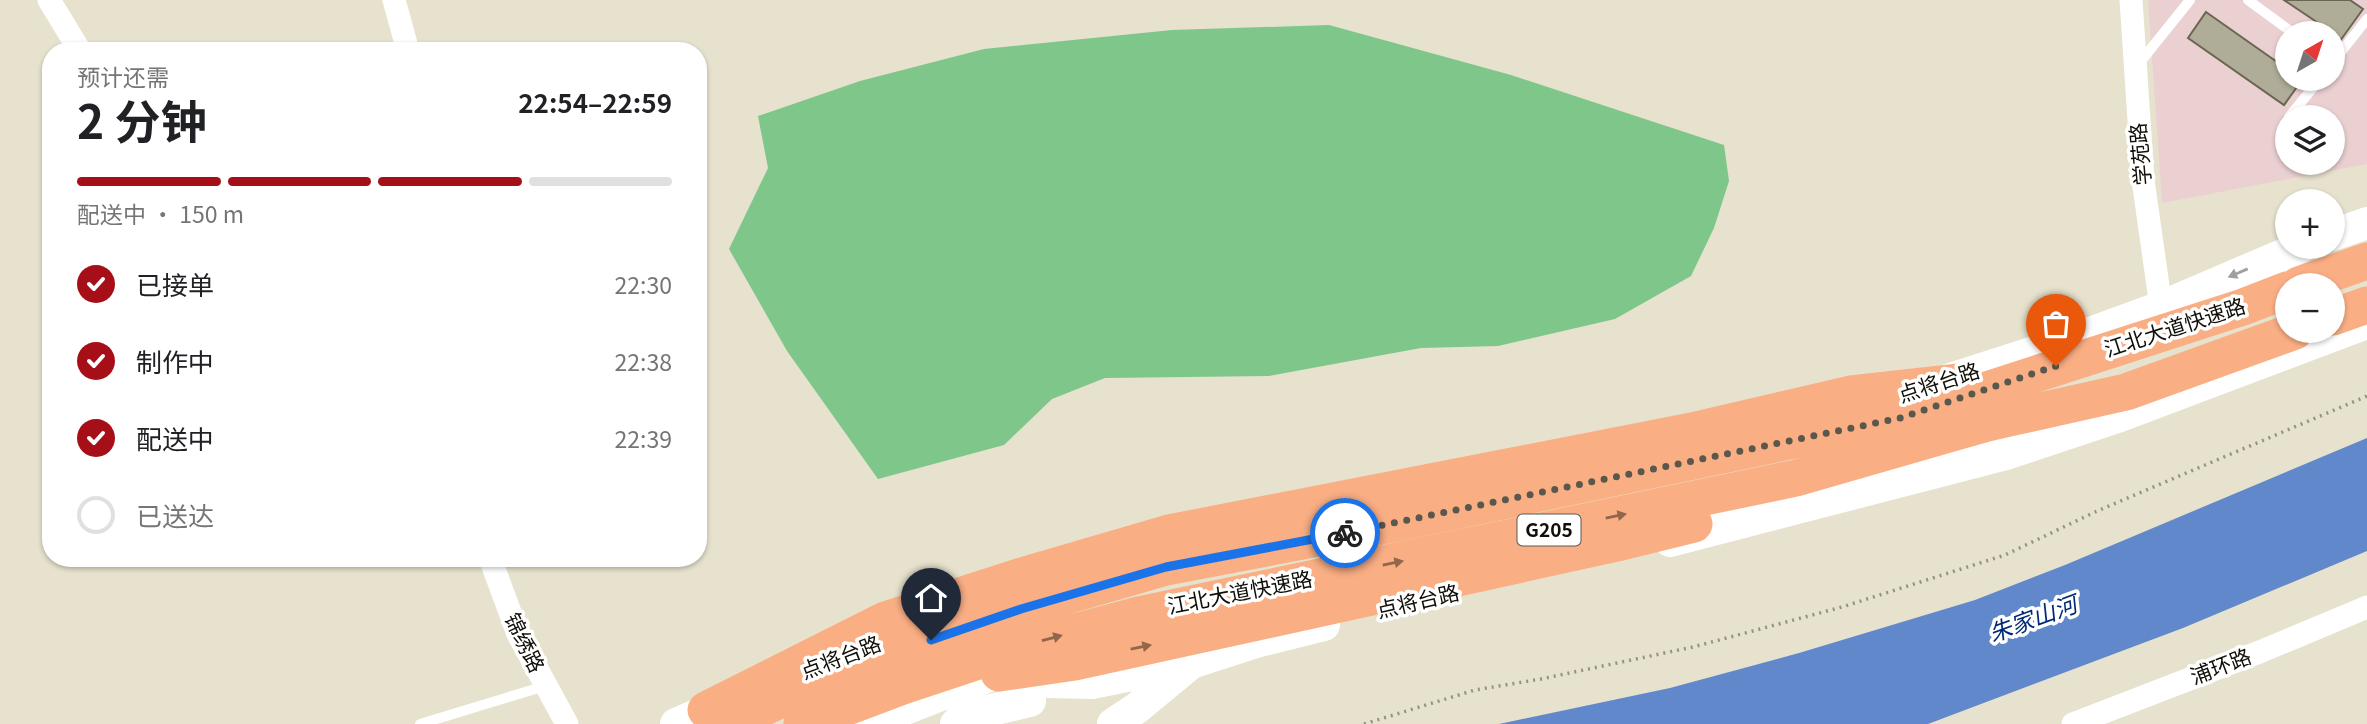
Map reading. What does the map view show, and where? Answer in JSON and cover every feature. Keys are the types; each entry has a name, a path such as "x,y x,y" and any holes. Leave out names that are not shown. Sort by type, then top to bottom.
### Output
{"highway":[{"path":"2333,273 2367,261"},
{"name":"江北大道快速路","path":"704,719 809,686 1021,609 1166,567 1392,524 1900,418 2275,294"},
{"path":"2345,312 2367,304"},
{"name":"江北大道快速路","path":"802,724 903,686 1026,645 1138,615 1796,478 1987,423 2126,392 2275,338"},
{"path":"704,719 885,620 1169,533 1692,431 1851,394 2030,374"},
{"path":"994,674 1075,662 1617,543 1857,483 2001,440 2126,392"}],"main road":[{"path":"2345,231 2367,223"},
{"name":"点将台路","path":"704,719 903,635 1143,559 1826,419 2068,341 2161,307 2275,258"},
{"name":"点将台路","path":"994,674 1047,682 1092,683 1191,663 1256,642 1582,564 2006,454 2120,416 2367,323"},
{"path":"1113,724 1137,708 1191,663"},
{"path":"867,724 994,674 1014,684 1034,712"},
{"path":"956,724 965,716 1034,712"}],"street":[{"path":"49,0 75,42"},
{"path":"394,0 406,42"},
{"name":"学苑路","path":"2131,0 2143,180 2161,307"},
{"name":"锦绣路","path":"493,567 518,634 567,724"},
{"name":"浦环路","path":"2073,724 2367,607"}],"lane":[{"path":"2135,67 2190,0"},
{"path":"2248,0 2277,21"},
{"path":"2345,47 2367,19"},
{"path":"2299,105 2310,91"},
{"path":"420,724 545,686"}],"path":[{"path":"1364,724 1475,690 1693,647 1842,607 2005,555 2095,512 2367,396"}],"shaded area":[{"path":"2148,0 2367,0 2367,164 2345,168 2345,105 2275,105 2275,175 2309,175 2162,203"}],"green space":[{"path":"1329,25 1511,75 1724,145 1729,181 1714,228 1691,276 1615,319 1498,346 1421,348 1269,376 1105,378 1052,399 1004,445 878,479 787,351 729,249 768,168 758,116 860,81 984,49 1172,30"}],"water":[{"name":"朱家山河","path":"2367,438 2367,551 2183,628 1928,724 1499,724 1670,688 1799,653 1975,600"}],"building":[{"path":"2284,0 2350,0 2363,9 2345,34 2345,21 2315,21"},
{"path":"2206,12 2275,61 2275,91 2294,91 2284,105 2188,38"}],"way so far":[{"path":"1345,533 1900,418 2056,366"}],"route":[{"path":"931,640 1021,609 1166,567 1345,533"}]}
